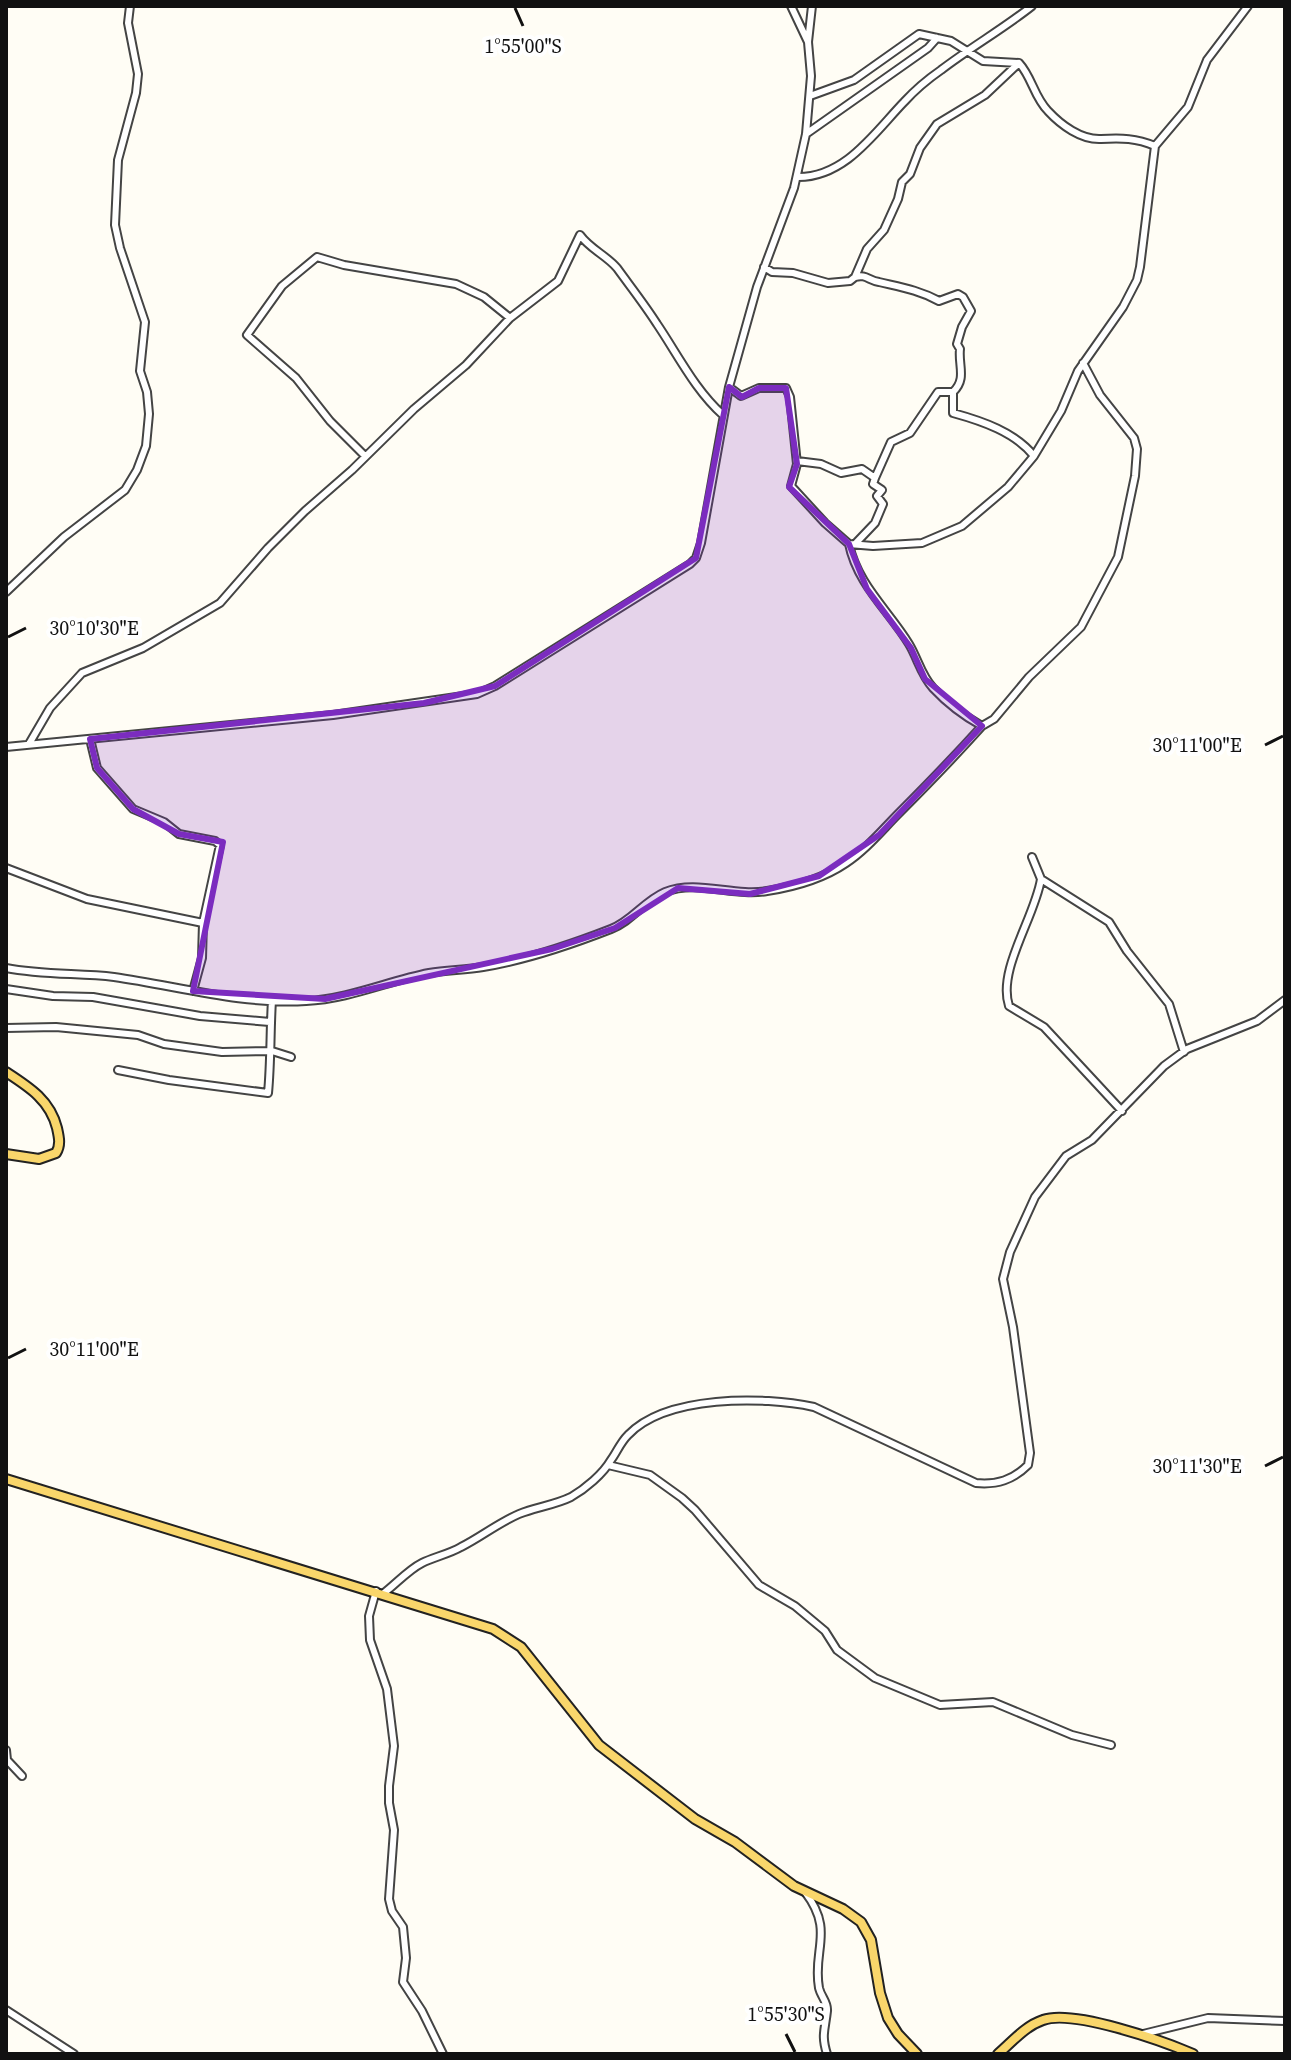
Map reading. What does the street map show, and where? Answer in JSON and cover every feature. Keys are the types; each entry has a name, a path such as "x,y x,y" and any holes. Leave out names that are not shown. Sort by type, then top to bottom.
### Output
{"main road":[{"path":"6,1072 28,1086 49,1106 56,1125 59,1148 56,1153 39,1159 6,1154"},
{"path":"6,1479 380,1592 506,1636 521,1647 599,1745 695,1819 735,1842 805,1892 854,1915 866,1928 871,1940 884,2009 898,2034 917,2054"},
{"path":"998,2054 1032,2025 1053,2017 1143,2034 1193,2054"}],"street":[{"path":"6,592 64,537 125,490 146,446 149,414 147,392 140,371 145,322 115,225 118,160 138,74 128,23 130,6"},
{"path":"791,6 808,42"},
{"path":"6,747 424,703 477,694 610,616 696,558 729,387 764,267 797,177 810,96 808,42 812,6"},
{"path":"797,177 821,172 855,153 874,137 909,97 1032,6"},
{"path":"852,544 922,543 962,526 1008,487 1034,456 1061,411 1083,363 1123,307 1137,280 1155,146 1188,107 1207,60 1248,6"},
{"path":"810,96 854,80 919,34 951,41 983,61 1019,63"},
{"path":"806,134 928,48 937,38"},
{"path":"1019,63 1043,105 1063,125 1093,138 1134,138 1155,146"},
{"path":"855,277 867,249 884,230 902,182 910,174 920,148 932,130 941,120 985,95 1019,63"},
{"path":"29,744 50,708 82,673 143,648 220,603 268,548 466,365 510,318 558,281 580,235 616,268 655,320 710,404 723,415"},
{"path":"365,456 330,421 296,378 247,335 287,281 319,257 344,265 456,284 484,297 510,318"},
{"path":"764,267 772,272 793,273 828,283 845,283 864,275 879,282 919,290 939,301 958,294 970,306 971,316 962,327 957,344 960,349 960,385 953,392 938,392 910,433 891,442 873,484 882,490 877,496 883,504 875,523 852,544"},
{"path":"6,968 117,978 228,997 305,1002 339,997 432,973 486,967 529,956 615,928 651,899 678,888 697,887 750,894 779,889 845,864 935,778 982,726 994,719 1029,677 1070,640 1081,627 1118,557 1135,476 1137,449 1134,438 1100,395 1083,363"},
{"path":"729,387 741,396 759,388 786,388 790,397 797,461 792,482 794,492 852,544 867,589 888,613 911,648 925,679 945,699 982,726"},
{"path":"953,392 953,413 982,421 1013,437 1034,456"},
{"path":"797,461 821,464 841,473 862,469 875,478"},
{"path":"90,739 97,768 133,809 164,822 179,834 215,841 220,845 203,923 202,958 193,991"},
{"path":"1032,857 1041,879 1098,912 1111,924 1127,951 1169,1004 1184,1052"},
{"path":"6,868 87,899 203,923"},
{"path":"1041,879 1031,915 1011,963 1007,997 1009,1006 1044,1027 1122,1111"},
{"path":"6,989 53,996 93,997 200,1016 270,1022"},
{"path":"118,1070 268,1093 272,1000"},
{"path":"443,2054 422,2011 406,1989 403,1927 392,1911 389,1899 394,1830 389,1786 394,1746 387,1689 370,1640 369,1616 380,1592 419,1564 461,1547 516,1515 570,1497 608,1465 628,1434 641,1424 663,1414 715,1403 791,1402 826,1411 976,1483 997,1483 1017,1475 1028,1465 1030,1453 1013,1327 1003,1279 1035,1197 1066,1156 1092,1140 1154,1076 1184,1052 1257,1021 1285,1000"},
{"path":"6,1028 56,1027 138,1035 164,1044 222,1052 272,1051 291,1057"},
{"path":"608,1465 650,1475 682,1498 759,1585 803,1612 825,1631 837,1650 875,1678 940,1705 993,1702 1072,1735 1111,1745"},
{"path":"6,1750 7,1760 22,1776"},
{"path":"805,1892 817,1909 820,1922 819,1979 827,2010 822,2034 827,2054"},
{"path":"8,2015 74,2054"},
{"path":"1143,2034 1195,2019 1285,2021"}],"highlighted area":[{"path":"729,387 742,397 759,388 786,388 797,464 789,487 849,544 867,589 911,648 925,679 982,726 879,835 819,876 750,894 678,888 615,928 552,949 325,999 193,991 223,842 179,834 133,809 97,768 90,739 424,703 495,686 696,558"}]}
